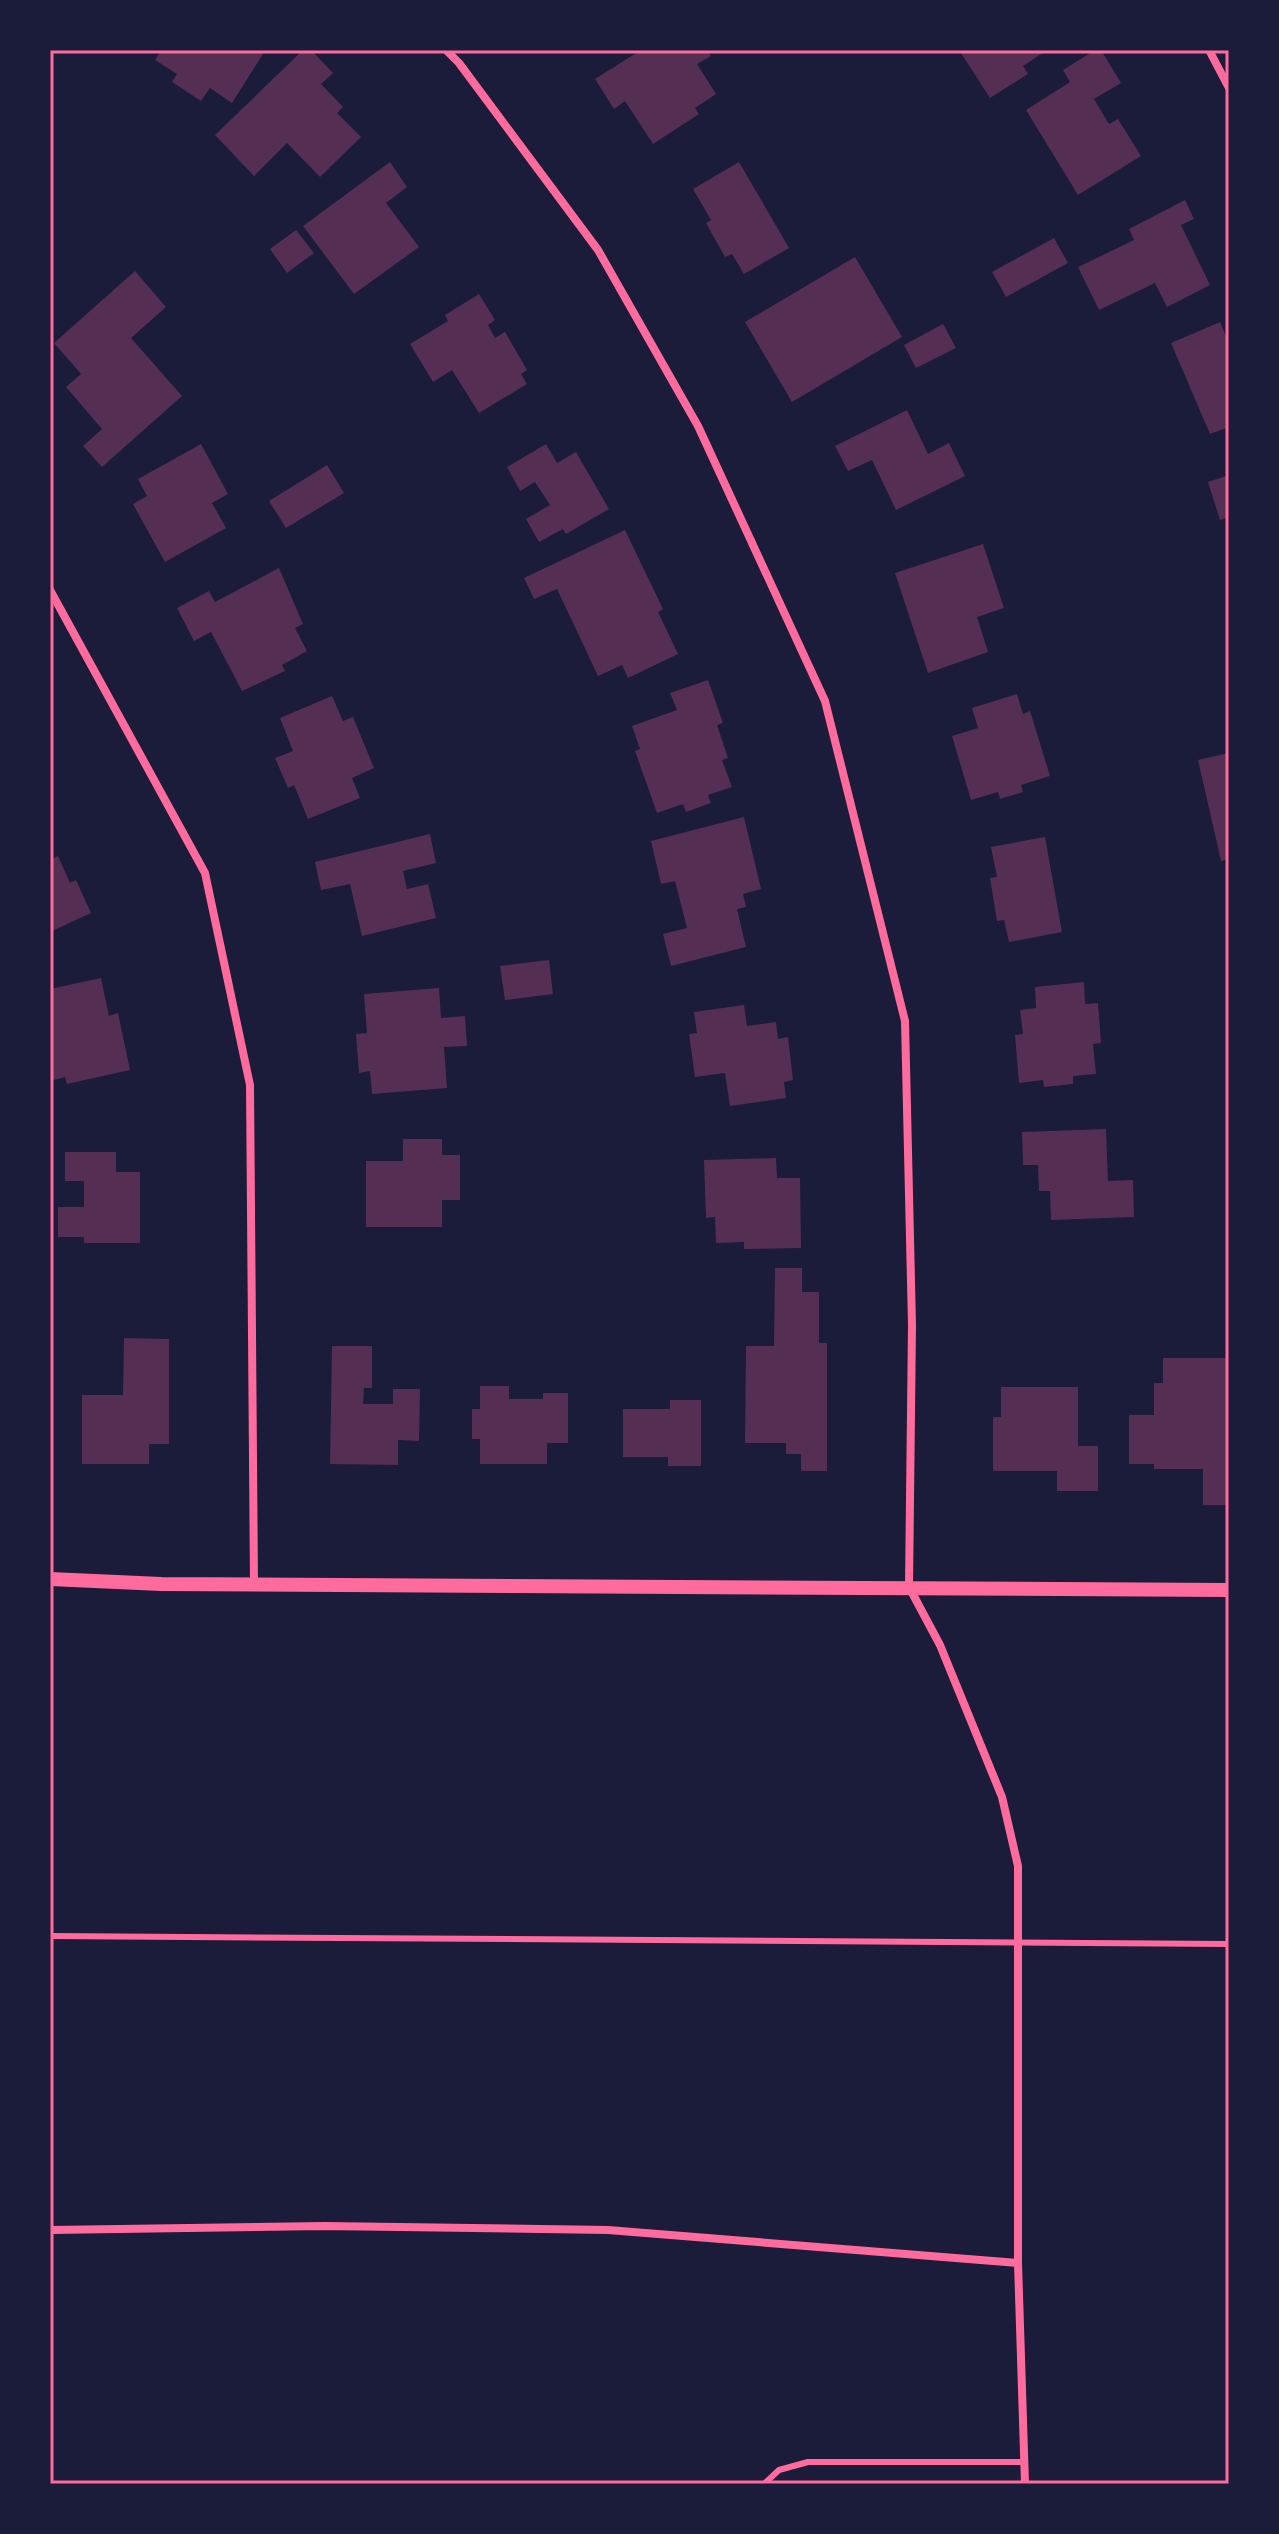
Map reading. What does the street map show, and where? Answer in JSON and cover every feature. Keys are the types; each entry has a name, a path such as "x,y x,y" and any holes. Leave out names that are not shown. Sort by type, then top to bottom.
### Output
{"street":[{"path":"446,50 459,63 598,250 698,426 825,701 905,1021 912,1325 909,1587 940,1645 1002,1797 1018,1866 1018,2263 1025,2484"},
{"path":"1209,50 1229,88"},
{"path":"50,590 205,873 250,1085 254,1584"},
{"path":"50,1579 254,1584 1229,1590"},
{"path":"50,2230 325,2226 608,2230 1018,2263"}],"lane":[{"path":"50,1936 1229,1944"},
{"path":"764,2484 779,2470 808,2462 1024,2462"}],"building":[{"path":"161,50 257,50 263,54 232,103 210,88 201,101 172,82 177,74 155,60"},
{"path":"303,50 311,50 333,73 321,84 343,107 337,113 361,137 320,177 287,143 254,176 215,135"},
{"path":"641,50 707,50 711,56 697,64 716,94 695,108 699,114 653,144 625,101 614,109 595,79"},
{"path":"959,50 1047,50 1023,66 1028,74 990,98"},
{"path":"1095,50 1101,50 1121,83 1094,99 1109,124 1118,119 1141,156 1078,195 1026,110 1070,82 1063,70"},
{"path":"390,162 407,187 386,203 419,247 354,294 303,226"},
{"path":"739,162 789,248 744,274 732,254 725,257 706,223 711,220 693,189"},
{"path":"1185,200 1194,219 1181,225 1210,285 1167,307 1155,283 1099,310 1078,267 1134,240 1129,229"},
{"path":"296,230 314,253 287,273 270,249"},
{"path":"1054,238 1068,263 1006,297 992,272"},
{"path":"855,257 902,337 792,402 745,322"},
{"path":"135,271 166,307 131,338 182,396 102,467 83,446 102,429 66,387 81,374 54,343"},
{"path":"479,294 495,320 488,325 495,338 505,332 527,370 521,374 527,384 479,413 452,370 433,382 410,344 448,321 445,315"},
{"path":"1220,322 1229,343 1229,427 1210,434 1171,343"},
{"path":"943,324 956,348 916,368 904,345"},
{"path":"907,410 928,454 949,443 965,476 896,510 872,460 848,471 835,446"},
{"path":"201,444 228,494 212,503 226,528 165,562 133,504 147,496 138,479"},
{"path":"546,444 557,463 576,452 609,509 566,534 563,529 539,542 526,519 550,505 535,482 520,491 507,467"},
{"path":"327,465 344,493 286,528 269,501"},
{"path":"1229,475 1229,517 1220,520 1208,482"},
{"path":"625,530 663,609 658,612 678,654 628,678 622,665 598,676 557,589 534,599 524,578"},
{"path":"983,544 1004,608 977,617 988,652 928,673 895,573"},
{"path":"279,568 303,624 295,628 307,651 282,665 285,671 242,691 211,632 194,641 177,608 209,591 215,602"},
{"path":"708,680 723,723 717,725 728,758 722,760 732,787 708,795 711,803 686,812 683,804 657,813 635,751 640,749 632,726 677,710 670,693"},
{"path":"1017,694 1023,714 1030,711 1050,776 1021,785 1023,792 1000,799 998,792 971,800 952,736 978,728 972,708"},
{"path":"332,696 343,721 353,717 374,768 352,778 360,798 308,819 294,785 288,788 275,758 293,751 280,718"},
{"path":"1229,753 1229,859 1221,861 1198,760"},
{"path":"744,817 761,889 743,894 746,907 737,909 746,947 671,966 663,934 687,928 675,881 661,884 651,841"},
{"path":"430,834 436,863 403,871 407,889 428,884 436,918 362,936 350,884 321,890 315,862"},
{"path":"1045,837 1062,932 1009,942 1004,920 997,921 990,878 997,877 991,847"},
{"path":"58,856 70,883 76,880 91,913 50,932 50,860"},
{"path":"549,960 553,994 505,1000 500,966"},
{"path":"101,978 109,1016 118,1013 130,1070 67,1084 65,1077 50,1081 50,989"},
{"path":"1084,982 1085,1004 1098,1003 1101,1043 1093,1044 1096,1074 1073,1076 1073,1084 1044,1087 1043,1080 1019,1083 1015,1035 1023,1034 1020,1010 1036,1008 1035,987"},
{"path":"439,988 441,1018 465,1016 467,1046 444,1047 447,1088 372,1094 370,1071 359,1073 356,1034 367,1033 364,994"},
{"path":"744,1005 747,1026 776,1022 778,1039 788,1037 793,1080 784,1082 786,1098 730,1106 725,1073 695,1077 689,1034 697,1033 694,1012"},
{"path":"1106,1129 1108,1181 1133,1180 1134,1217 1051,1220 1050,1191 1039,1191 1038,1165 1023,1165 1022,1132"},
{"path":"403,1139 442,1139 442,1155 460,1155 460,1200 442,1200 442,1227 366,1227 366,1161 403,1161"},
{"path":"65,1152 116,1152 116,1172 140,1172 140,1243 84,1243 84,1237 58,1237 58,1207 84,1207 84,1181 65,1181"},
{"path":"776,1158 777,1178 800,1178 801,1248 744,1249 744,1242 716,1243 715,1217 706,1218 704,1160"},
{"path":"775,1268 802,1268 802,1292 819,1292 819,1343 827,1343 827,1471 801,1471 801,1454 786,1454 786,1443 745,1443 746,1346 774,1346"},
{"path":"124,1338 169,1339 169,1444 149,1444 149,1464 82,1464 82,1395 123,1395"},
{"path":"332,1346 372,1346 372,1388 364,1388 363,1404 393,1404 393,1389 420,1389 419,1441 398,1440 398,1465 330,1464"},
{"path":"1163,1358 1229,1358 1229,1505 1203,1505 1203,1469 1154,1469 1154,1464 1129,1464 1129,1415 1154,1415 1154,1383 1163,1383"},
{"path":"480,1386 509,1386 509,1399 543,1399 543,1393 568,1393 568,1443 547,1443 547,1464 480,1464 480,1439 472,1439 472,1409 480,1409"},
{"path":"1001,1387 1078,1387 1078,1446 1098,1446 1098,1491 1057,1491 1057,1471 993,1471 993,1417 1001,1417"},
{"path":"670,1400 701,1400 701,1466 668,1466 668,1457 623,1457 623,1409 670,1409"}]}
